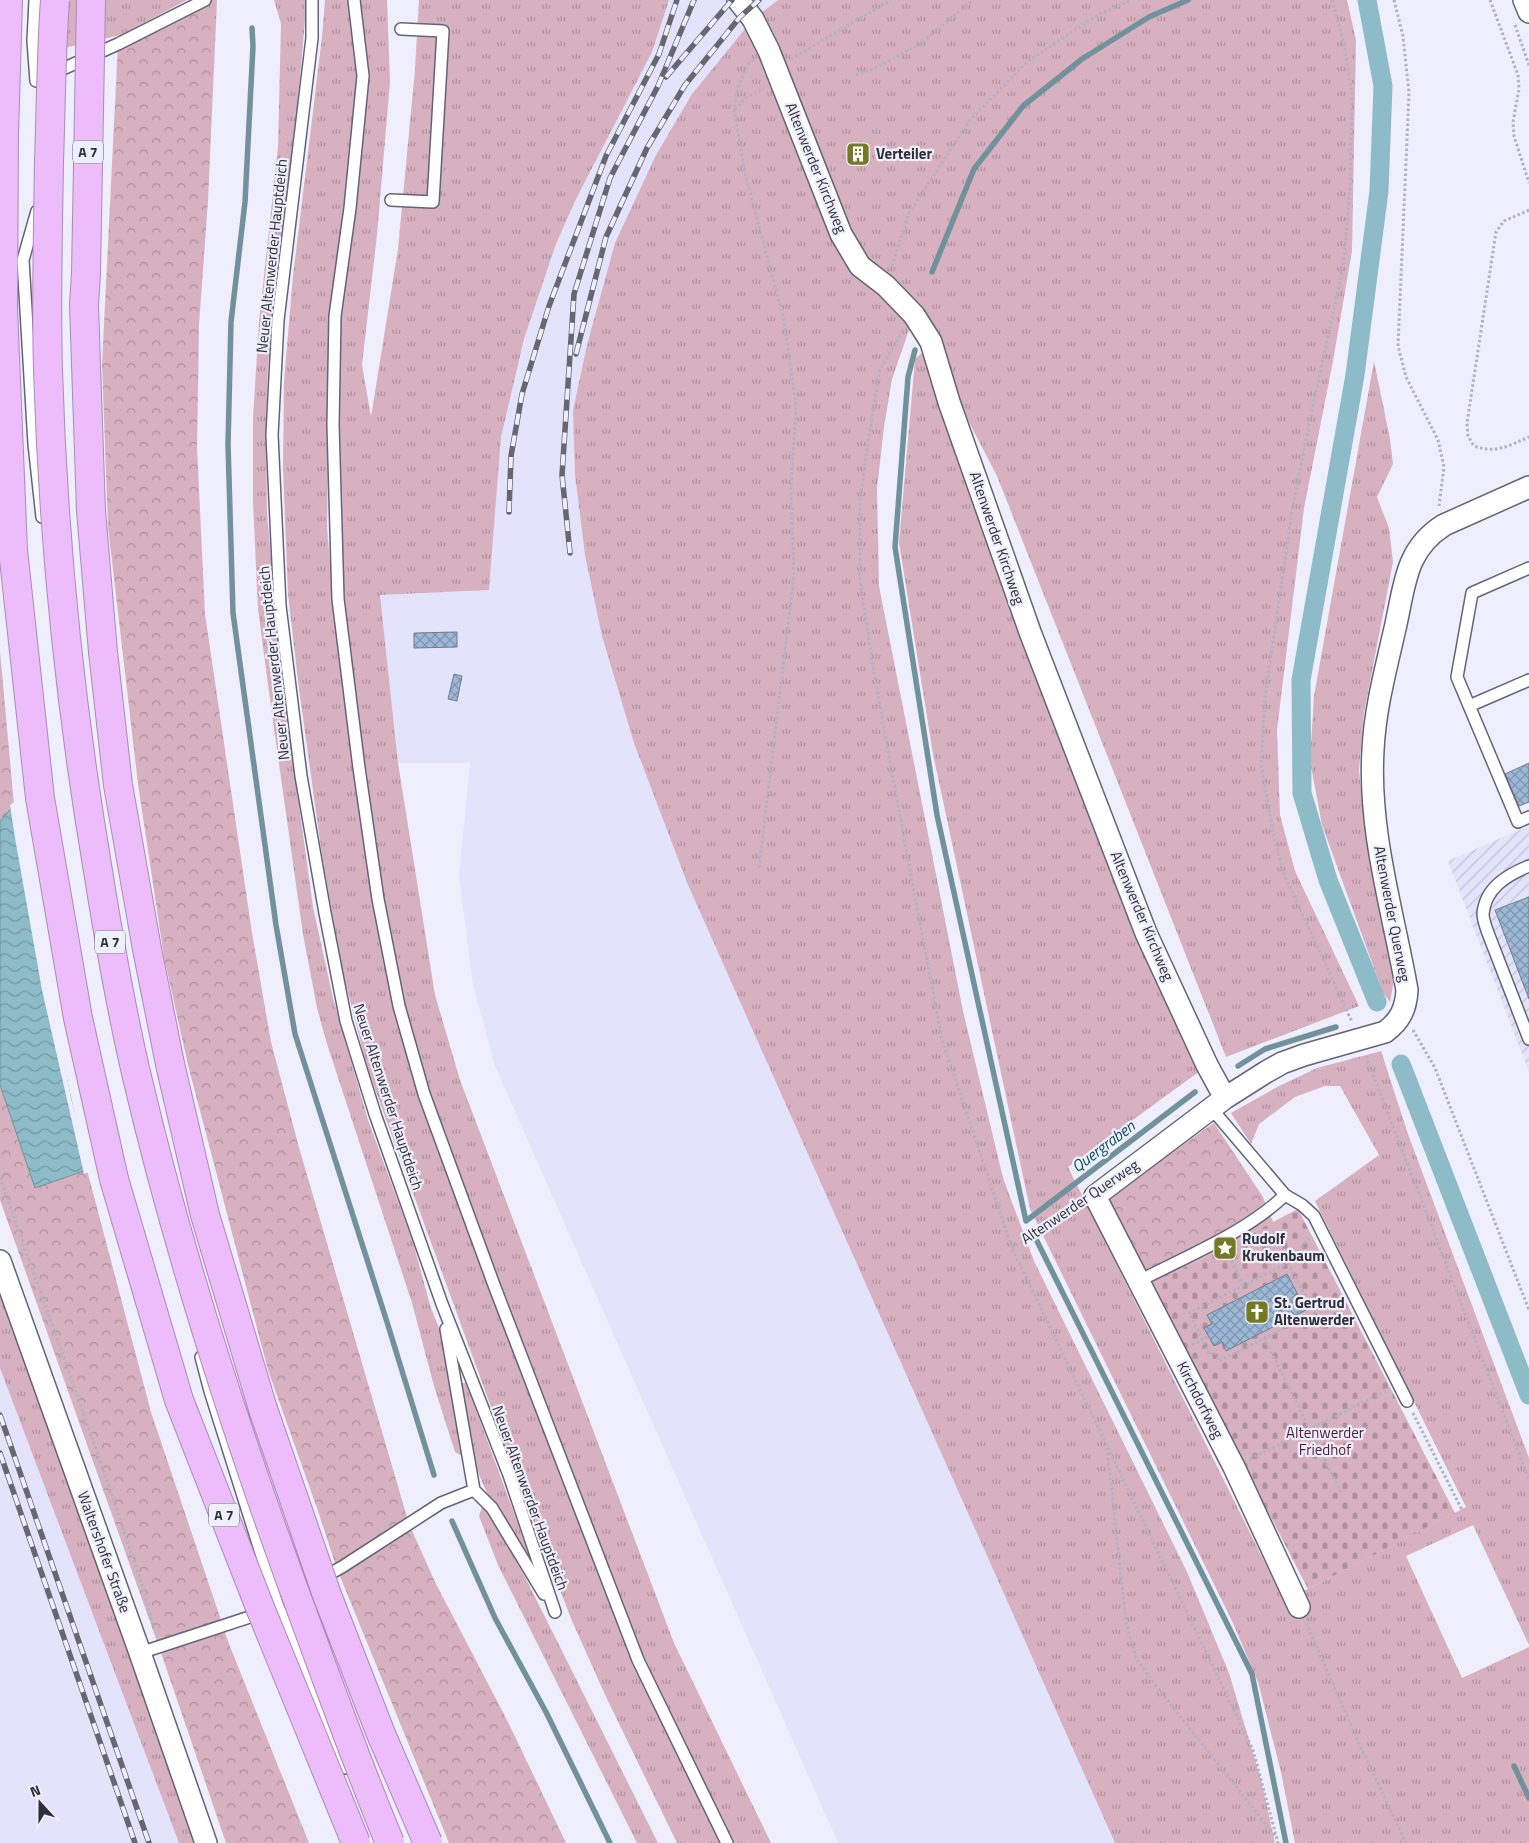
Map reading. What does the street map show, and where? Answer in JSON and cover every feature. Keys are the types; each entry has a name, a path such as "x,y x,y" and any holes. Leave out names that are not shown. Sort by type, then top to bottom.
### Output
{"highway":[{"name":"A 7","path":"8,0 4,135 3,308 12,550 40,798 78,1018 114,1179 179,1400 261,1610 356,1843"},
{"name":"A 7","path":"55,0 52,42 48,213 48,369 55,510 71,690 85,792 106,918 138,1081 173,1221 216,1364 266,1516 359,1767 390,1843"},
{"name":"A 7","path":"91,0 84,305 91,511 103,652 118,785 147,949 170,1064 205,1215 263,1409 327,1595 381,1734 428,1843"}],"street":[{"name":"Altenwerder Kirchweg","path":"738,0 753,20 775,66 841,234 860,266 886,286 914,315 931,342 952,411 1030,632 1146,933 1207,1065 1218,1103"},
{"path":"1522,17 1524,0"},
{"name":"Altenwerder Querweg","path":"1095,1196 1247,1083 1282,1063 1323,1049 1385,1032 1400,1018 1406,1005 1407,990 1377,835 1374,804 1373,749 1378,707 1409,566 1412,557 1426,538 1444,525 1529,487"},
{"name":"Kirchdorfweg","path":"1095,1196 1234,1467 1299,1607"},
{"name":"Waltershofer Straße","path":"0,1261 150,1650 206,1843"}],"lane":[{"path":"35,0 33,41 36,81 118,44 205,0"},
{"name":"Neuer Altenwerder Hauptdeich","path":"312,0 312,38 278,320 272,435 280,606 301,776 324,914 346,1021 375,1114 442,1304 509,1475 555,1612 492,1508 474,1490 442,1304"},
{"path":"354,0 363,76 350,208 335,316 334,425 338,599 359,768 377,890 398,1006 424,1094 494,1285 638,1660 727,1843"},
{"path":"391,200 433,202 443,31 401,29"},
{"path":"37,211 24,260 34,444 44,532"},
{"path":"46,552 76,794 129,1083 192,1324"},
{"path":"1529,568 1472,593 1457,677 1518,822 1529,817"},
{"path":"1470,706 1529,680"},
{"path":"1529,866 1511,873 1495,886 1486,901 1483,916 1529,1039"},
{"path":"1218,1103 1285,1195 1302,1205 1314,1216 1407,1401"},
{"path":"1139,1280 1220,1239 1269,1211 1285,1195"},
{"path":"197,1343 210,1391 277,1604 350,1777"},
{"path":"150,1650 259,1615 342,1568 441,1502 474,1490"}],"path":[{"path":"734,109 775,66 891,0"},
{"path":"856,75 878,67 920,44 973,0"},
{"path":"886,286 908,213 969,121 1028,61 1098,15 1132,0"},
{"path":"1332,0 1344,44 1352,94 1350,188 1344,262 1292,511 1265,698 1261,764 1273,833 1284,874 1360,1040 1529,1480"},
{"path":"1394,0 1403,36 1409,94 1398,346 1406,377 1438,440 1444,467 1438,507 1444,525"},
{"path":"1490,0 1518,75 1519,90 1513,122 1514,136 1529,183"},
{"path":"1522,17 1529,65"},
{"path":"759,868 794,576 790,489 796,405 783,316 745,174 734,109 738,88 748,64 775,66"},
{"path":"1529,210 1504,221 1496,232 1467,423 1468,436 1474,446 1484,450 1496,450 1529,438"},
{"path":"914,315 880,369 860,500 860,580 873,667 900,819 942,1039 1012,1248 1253,1750 1278,1843"},
{"path":"1400,1018 1417,1035 1435,1068 1529,1310"},
{"path":"0,1178 142,1584 150,1650"},
{"name":"Altenwerder Querweg","path":"1012,1248 1095,1196"},
{"path":"1288,1263 1314,1313 1219,1361 1215,1352 1210,1355 1189,1313 1288,1263 1311,1235"},
{"path":"1220,1239 1243,1286"},
{"path":"1297,1292 1301,1289"},
{"path":"1189,1347 1209,1336"},
{"path":"1264,1338 1342,1494"},
{"path":"1234,1467 1398,1385"},
{"path":"1407,1401 1462,1510"},
{"path":"1107,1445 1126,1622 1136,1658 1276,1838"},
{"path":"1299,1607 1363,1752 1406,1843"}],"shaded area":[{"path":"669,0 778,0 753,19 692,94 656,155 573,411 575,475 585,555 688,885 1115,1843 838,1843 495,1066 473,985 459,877 470,763 398,763 380,595 489,590 501,437 524,339 556,244 575,201 652,52"},
{"path":"1529,826 1529,1072 1448,861"},
{"path":"0,1368 123,1694 179,1843 0,1843"}],"green space":[{"path":"40,0 187,0 121,35 46,52 39,33"},
{"path":"205,0 217,0 208,201 199,325 197,448 205,614 252,933 271,1042 298,1144 409,1524 435,1582 507,1720 566,1843 449,1843 337,1569 268,1370 188,1065 164,957 138,784 108,527 102,364 118,44"},
{"path":"274,0 305,0 306,9 292,168 275,288 268,366 266,431 267,513 281,675 313,907 333,998 368,1120 413,1242 430,1305 442,1336 464,1457 455,1452 434,1386 412,1303 327,1044 317,1008 303,934 258,609 253,502 253,418 259,322 278,147 281,24"},
{"path":"325,0 348,0 358,77 329,385 327,528 334,609 373,897 448,1170 611,1606 723,1843 677,1843 607,1699 572,1621 522,1492 367,1067 342,969 322,855 299,689 288,594 283,468 284,381 293,276"},
{"path":"356,0 387,0 390,82 377,235 362,365 371,417 398,249 415,69 419,0 669,0 652,52 575,201 556,244 524,339 501,437 489,590 380,595 398,763 435,995 460,1080 674,1643 771,1843 727,1843 638,1660 494,1285 399,1006 338,599 335,316 363,76"},
{"path":"778,0 1347,0 1356,40 1352,251 1333,361 1304,508 1277,730 1280,815 1295,871 1359,1006 1226,1057 997,476 914,316 892,379 877,488 879,586 963,1011 1003,1178 1034,1261 1187,1572 1229,1673 1261,1780 1275,1843 1115,1843 688,885 634,743 602,636 585,555 575,475 573,411 587,345 615,243 656,155 692,94 753,19"},
{"path":"925,350 1200,1071 1068,1167 1283,1599 1308,1589 1466,1507 1315,1201 1379,1155 1340,1086 1325,1086 1295,1097 1259,1124 1251,1144 1231,1113 1279,1086 1317,1068 1381,1051 1408,1134 1529,1458 1529,1645 1473,1525 1406,1556 1462,1678 1529,1647 1529,1843 1295,1843 1281,1772 1258,1682 1232,1621 1030,1209 933,754 899,543 915,359"},
{"path":"1374,361 1390,439 1393,464 1377,497 1389,528 1393,562 1364,713 1359,770 1364,818 1395,974 1390,1002 1383,993 1322,825 1310,761 1314,696"},
{"path":"0,651 14,805 0,821"},
{"path":"0,1085 35,1188 87,1170 151,1412 229,1644 309,1843 226,1843 159,1647 0,1200"},
{"path":"1214,1123 1263,1197 1273,1222 1151,1285 1106,1198"},
{"name":"Altenwerder Friedhof","path":"1298,1209 1455,1513 1308,1589 1151,1285"},
{"path":"0,1290 196,1843 179,1843 0,1368"},
{"path":"462,1383 466,1383 531,1559 530,1562 527,1562 502,1520 480,1477 471,1444"},
{"path":"482,1507 488,1513 524,1575 658,1843 637,1843 498,1565 479,1516"}],"water":[{"path":"14,805 46,988 87,1170 35,1188 0,1085 0,821"}],"pier":[{"path":"14,802 16,804 71,1098 90,1170 84,1174 42,990 10,805"}],"building":[{"name":"Verteiler","path":"862,146 866,156 853,161 850,152"},
{"path":"457,632 457,647 414,648 414,633"},
{"path":"454,674 462,676 457,701 448,699"},
{"path":"1529,763 1529,802 1519,806 1505,774"},
{"path":"1529,897 1529,999 1495,910"},
{"name":"St. Gertrud Altenwerder","path":"1287,1274 1306,1310 1226,1351 1222,1342 1214,1346 1204,1328 1212,1324 1207,1315"}],"waterway":[{"path":"932,272 974,169 1023,106 1082,59 1149,17 1188,0"},
{"path":"1367,0 1383,86 1379,191 1355,375 1301,680 1302,793 1328,880 1377,1002"},
{"path":"252,28 253,46 245,202 231,322 228,444 233,613 276,925 295,1034 434,1475"},
{"path":"915,350 908,377 895,547 937,815 1026,1221 1195,1092"},
{"name":"Quergraben","path":"1238,1066 1265,1049 1336,1027"},
{"path":"1401,1064 1529,1395"},
{"path":"1036,1239 1252,1674 1286,1843"},
{"path":"452,1521 495,1618 546,1712 610,1843"},
{"path":"1514,1766 1529,1798"}],"railway":[{"path":"509,512 511,456 522,394 549,306 606,156 659,54 677,0"},
{"path":"570,553 562,475 574,294 610,178 658,86 694,0"},
{"path":"666,77 732,0"},
{"path":"576,354 606,237 647,148 685,85 740,17 759,0"},
{"path":"0,1415 149,1843"},
{"path":"0,1453 135,1843"}],"place":[{"name":"Verteiler","path":"858,154"},
{"name":"Rudolf Krukenbaum","path":"1225,1248"},
{"name":"St. Gertrud Altenwerder","path":"1257,1312"}]}
